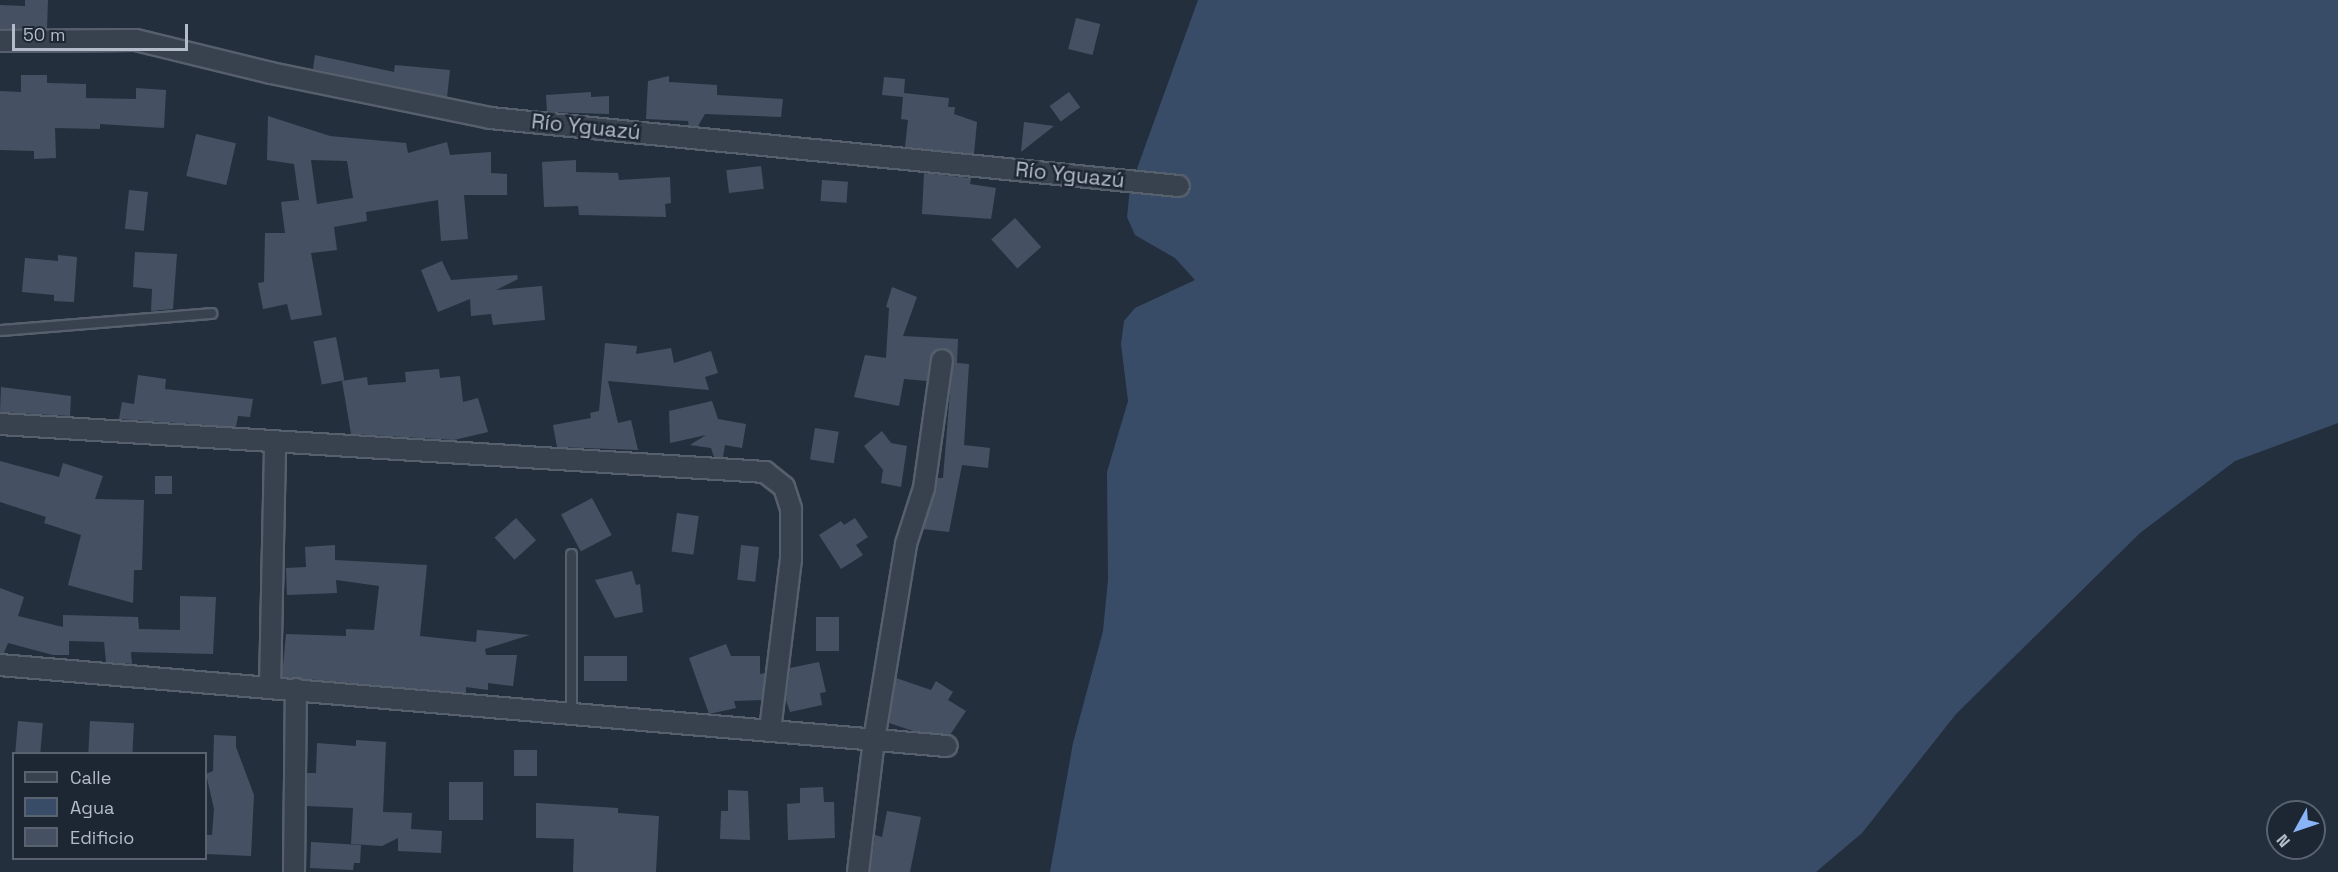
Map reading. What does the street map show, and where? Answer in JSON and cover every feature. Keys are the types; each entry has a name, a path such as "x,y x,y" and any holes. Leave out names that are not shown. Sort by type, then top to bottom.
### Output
{"street":[{"name":"Río Yguazú","path":"0,41 136,40 271,73 490,118 1179,186"},
{"path":"858,872 874,740 906,544 924,488 942,360"},
{"path":"0,424 765,472 784,487 791,509 791,559 770,730"},
{"path":"270,688 275,443"},
{"path":"0,665 571,712 947,746"},
{"path":"294,872 296,689"}],"lane":[{"path":"0,330 211,313"},
{"path":"571,554 571,712"}],"water":[{"path":"1198,0 2338,0 2338,423 2235,461 2140,533 1956,714 1862,833 1816,872 1050,872 1073,743 1103,631 1108,580 1107,472 1128,401 1121,344 1124,321 1135,308 1195,280 1175,258 1135,235 1127,217 1130,188"}],"building":[{"path":"25,0 48,0 47,29 0,29 0,5 25,6"},
{"path":"1076,18 1100,24 1093,55 1068,49"},
{"path":"315,55 394,72 395,65 450,70 447,97 313,69"},
{"path":"21,75 47,75 47,83 86,84 86,98 136,99 136,88 166,90 164,128 100,124 100,129 55,128 56,158 34,159 34,151 0,150 0,91 21,92"},
{"path":"669,76 669,82 717,85 717,95 783,99 781,117 705,114 698,126 689,126 688,121 646,119 648,81"},
{"path":"884,77 905,79 904,93 949,98 948,107 955,107 954,114 977,122 974,154 905,147 908,120 901,119 903,97 882,95"},
{"path":"591,92 591,97 609,96 609,114 547,112 546,95"},
{"path":"1069,92 1080,107 1061,121 1050,106"},
{"path":"268,116 330,136 406,143 408,153 447,142 450,155 491,152 491,173 507,174 507,195 464,195 468,239 441,241 438,200 366,212 367,221 334,227 337,250 311,253 322,315 291,320 287,304 263,309 258,283 264,282 265,233 285,233 281,202 299,200 294,164 267,160","holes":["311,160 347,161 353,198 317,204"]},
{"path":"1024,122 1054,126 1021,152"},
{"path":"196,134 236,143 226,185 186,176"},
{"path":"576,160 576,172 618,173 619,180 670,177 671,203 665,204 666,217 579,215 578,206 544,207 542,162"},
{"path":"761,166 764,189 729,193 726,170"},
{"path":"924,173 971,178 970,184 996,188 991,219 922,214"},
{"path":"822,180 848,182 846,203 821,201"},
{"path":"129,190 148,192 144,231 125,229"},
{"path":"1015,218 1041,247 1017,268 991,239"},
{"path":"135,252 177,254 173,309 151,311 152,289 133,287"},
{"path":"58,255 77,257 74,302 54,301 54,295 22,292 25,258 58,261"},
{"path":"442,261 451,280 517,275 518,279 496,290 542,286 545,320 493,325 491,314 471,316 470,299 438,312 421,270"},
{"path":"892,287 917,297 903,336 958,339 957,363 969,364 964,445 990,448 988,468 962,465 949,532 923,529 938,478 943,478 953,355 944,348 937,349 930,358 927,381 904,379 899,406 854,397 865,355 886,358 889,308 886,307"},
{"path":"336,337 344,380 322,385 313,341"},
{"path":"605,343 637,346 636,354 671,348 674,363 711,351 718,373 705,377 709,390 608,381 618,423 631,420 638,450 557,447 553,425 591,418 590,413 599,411"},
{"path":"439,369 440,378 460,376 463,402 478,398 488,432 454,440 351,434 342,381 367,377 368,385 406,382 405,372"},
{"path":"138,375 166,379 165,389 253,399 250,417 238,416 236,427 119,419 122,402 134,404"},
{"path":"1,387 71,396 70,416 0,412"},
{"path":"712,401 718,419 746,424 742,448 725,445 723,457 714,457 711,448 690,445 706,435 670,443 669,411"},
{"path":"815,428 839,432 834,463 810,460"},
{"path":"882,431 891,443 907,446 901,487 881,483 883,470 864,446"},
{"path":"0,461 59,477 63,463 103,476 95,499 144,500 142,570 134,570 133,603 68,585 81,535 44,523 46,517 0,502"},
{"path":"155,476 172,476 172,494 155,494"},
{"path":"592,498 612,535 581,552 561,514"},
{"path":"677,513 699,516 693,555 672,552"},
{"path":"516,518 536,540 515,560 494,537"},
{"path":"855,518 868,537 856,545 863,555 841,569 819,535 841,521 844,525"},
{"path":"335,545 335,560 427,565 420,636 476,642 477,630 530,635 485,649 486,655 517,655 513,686 488,683 488,690 466,687 466,693 282,677 286,634 346,636 346,629 374,630 379,586 336,580 337,593 287,595 286,568 306,567 305,547"},
{"path":"741,545 759,547 755,582 737,580"},
{"path":"632,571 636,585 640,584 643,612 615,618 595,580"},
{"path":"0,588 24,597 18,616 63,627 63,615 138,617 139,629 180,630 180,596 216,597 213,654 131,652 132,664 106,662 104,642 69,641 69,655 53,655 8,643 4,653 0,653"},
{"path":"816,617 839,617 839,651 816,651"},
{"path":"726,644 731,656 760,656 760,674 765,673 762,700 734,701 736,708 709,714 689,658"},
{"path":"584,656 627,656 627,681 584,681"},
{"path":"819,662 826,692 820,693 822,705 790,712 786,700 790,668"},
{"path":"896,678 931,690 936,681 953,692 948,700 966,711 950,735 913,731 889,723"},
{"path":"18,721 43,723 40,752 15,752"},
{"path":"90,721 134,723 132,752 88,752"},
{"path":"214,735 236,736 236,747 254,795 251,856 207,854 207,835 212,835 214,809 207,774 213,771"},
{"path":"356,740 386,742 383,812 412,813 411,829 442,831 441,853 398,851 398,838 382,846 351,844 353,808 307,806 307,773 316,773 317,743 356,746"},
{"path":"514,750 537,750 537,776 514,776"},
{"path":"449,782 483,782 483,820 449,820"},
{"path":"823,787 824,802 834,802 835,838 788,840 787,804 800,803 800,788"},
{"path":"728,790 748,791 750,840 720,839 721,811 728,811"},
{"path":"536,803 618,808 618,813 659,816 656,872 573,872 574,839 536,838"},
{"path":"887,811 921,817 910,872 870,872 875,835 882,837"},
{"path":"311,842 361,845 360,863 354,863 353,870 310,868"}]}
